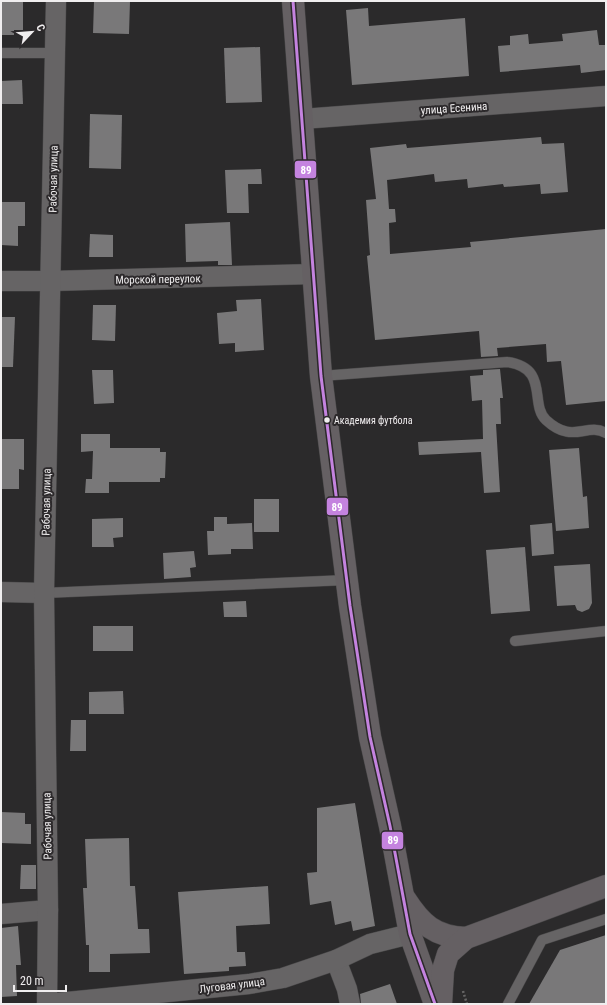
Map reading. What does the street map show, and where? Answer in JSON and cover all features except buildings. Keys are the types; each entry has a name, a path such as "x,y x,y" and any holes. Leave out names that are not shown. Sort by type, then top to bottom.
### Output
{"main road":[{"path":"293,1 321,376 347,580 370,737 390,826 410,934 435,1004"},
{"path":"441,1004 443,970 448,954 466,938 606,886"},
{"path":"402,893 414,913 428,927 450,937 466,938"}],"street":[{"name":"Рабочая улица","path":"47,1004 48,910 44,592 56,1"},
{"name":"улица Есенина","path":"302,119 606,96"},
{"name":"Морской переулок","path":"1,281 314,274"},
{"path":"1,592 44,592"},
{"path":"1,914 48,910"},
{"name":"Луговая улица","path":"47,1004 249,984 283,978 336,960 370,944 410,934"},
{"path":"336,960 347,989 350,1004"}],"lane":[{"path":"1,53 55,53"},
{"path":"321,376 507,362 516,364 530,374 535,381 541,413 557,429 570,433 597,431 606,433"},
{"path":"44,592 347,580"},
{"path":"515,641 606,631"},
{"path":"508,1004 542,940 606,919"}],"transit line":[{"name":"89","path":"293,1 321,376 350,606 370,737 390,826 410,934 435,1004"}],"place":[{"name":"Академия футбола","path":"327,420"}]}
